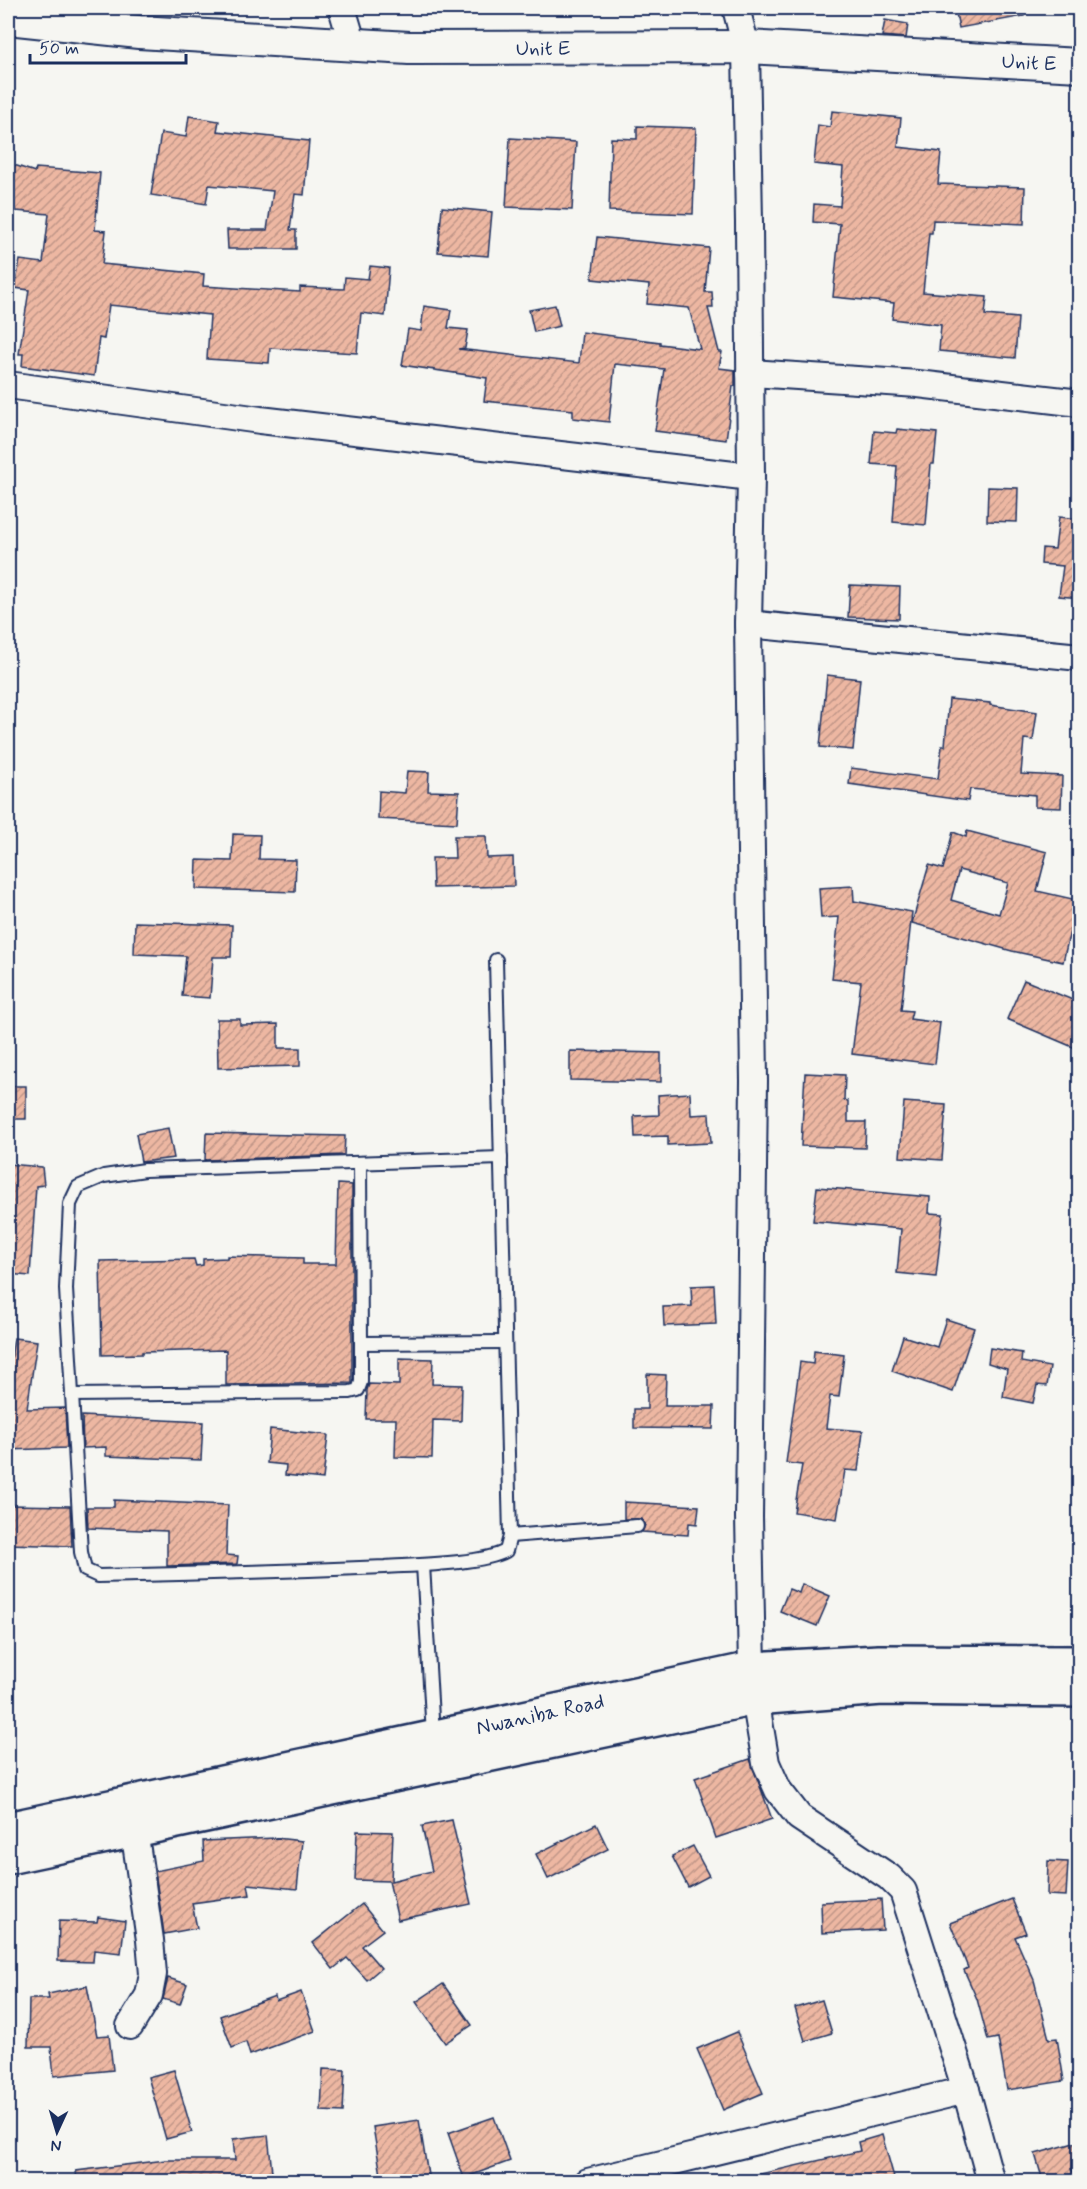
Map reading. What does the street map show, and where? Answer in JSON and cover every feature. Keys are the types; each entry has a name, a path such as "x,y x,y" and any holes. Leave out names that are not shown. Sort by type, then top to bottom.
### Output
{"main road":[{"name":"Nwaniba Road","path":"8,1829 434,1737 879,1662 1080,1663"},
{"path":"8,1857 753,1683 882,1688 1080,1690"}],"street":[{"path":"342,8 353,45"},
{"path":"736,8 746,47 750,373 751,477 748,624 754,1081 749,1505 753,1683 766,1763 778,1790 799,1817 889,1877 903,1891 966,2090 991,2181"},
{"name":"Unit E","path":"8,18 139,32 409,48 746,47 1080,65"},
{"path":"750,373 918,384 1080,402"},
{"path":"8,385 260,420 751,477"},
{"path":"748,624 1080,657"},
{"path":"130,2026 149,1995 153,1974 134,1829"},
{"path":"588,2181 966,2090"}],"lane":[{"path":"496,960 501,1158 505,1342 510,1536 506,1551 495,1557 423,1565 297,1571 99,1576 85,1570 81,1552 66,1289 69,1204 78,1187 104,1176 145,1170 501,1158"},
{"path":"72,1395 350,1392 358,1390 361,1382 360,1163"},
{"path":"361,1343 505,1342"},
{"path":"510,1536 637,1526"},
{"path":"423,1565 434,1737"}],"building":[{"path":"955,8 1023,8 1024,16 959,28"},
{"path":"885,20 908,24 906,38 882,36"},
{"path":"832,111 901,118 898,147 941,152 938,184 1025,187 1024,224 933,220 932,233 929,233 923,292 987,297 985,315 1018,318 1015,358 939,351 941,325 892,319 894,303 833,297 840,224 813,222 814,204 840,206 843,167 814,164 818,125 830,127"},
{"path":"189,116 219,121 217,131 309,141 304,195 295,194 290,230 296,230 296,249 228,249 227,230 267,230 273,191 209,185 206,204 151,195 161,133 186,137"},
{"path":"637,126 696,128 693,214 609,211 611,138 637,139"},
{"path":"510,138 576,142 572,210 506,207"},
{"path":"8,163 35,172 36,168 100,173 95,230 106,231 102,264 204,274 203,286 300,292 300,287 344,289 345,277 368,279 370,266 389,268 385,316 361,313 357,353 270,348 269,363 207,359 210,315 109,305 104,339 99,338 94,376 22,366 23,354 19,354 29,290 15,288 20,260 43,263 49,214 16,211 8,208"},
{"path":"442,207 492,212 488,256 438,252"},
{"path":"597,237 709,248 705,292 712,292 713,308 708,308 719,352 722,352 719,368 735,370 735,386 733,386 726,440 655,431 664,369 615,364 609,422 573,418 573,410 484,401 487,378 402,365 408,329 421,331 424,306 451,310 448,328 468,330 465,348 458,349 579,363 582,332 700,349 689,308 647,304 649,285 592,279"},
{"path":"555,305 560,326 534,332 529,310"},
{"path":"897,429 937,433 934,464 931,464 926,525 893,522 897,466 871,464 874,431 896,433"},
{"path":"988,487 1018,488 1017,522 987,521"},
{"path":"1059,517 1080,519 1080,598 1059,596 1063,566 1041,564 1042,548 1055,549"},
{"path":"850,585 900,587 899,619 848,617"},
{"path":"827,675 860,679 853,750 820,747"},
{"path":"949,699 990,703 990,705 1037,712 1033,740 1024,739 1021,774 1062,776 1061,808 1035,807 1035,795 970,789 968,801 849,784 851,768 938,779 942,746 945,746"},
{"path":"407,771 429,772 428,791 459,792 457,823 378,819 379,791 405,793"},
{"path":"967,831 1047,852 1037,891 1077,900 1063,962 1012,951 912,923 929,865 943,869 953,832 966,837","holes":["959,870 1008,883 999,914 951,900"]},
{"path":"233,834 260,835 259,859 296,860 295,892 196,889 197,860 232,861"},
{"path":"454,836 486,836 487,858 513,857 514,886 433,888 432,858 455,858"},
{"path":"853,886 854,901 912,912 901,1010 912,1011 910,1019 940,1023 935,1064 852,1054 861,982 832,979 839,917 821,918 819,888"},
{"path":"135,922 232,925 231,957 213,957 210,998 182,996 186,956 134,954"},
{"path":"1024,980 1080,1003 1080,1050 1007,1019"},
{"path":"217,1019 240,1019 240,1025 278,1024 278,1048 300,1048 300,1066 218,1068"},
{"path":"570,1051 661,1053 661,1082 570,1080"},
{"path":"805,1073 845,1075 844,1100 848,1101 848,1122 866,1122 865,1148 801,1146"},
{"path":"8,1086 26,1086 26,1119 8,1119"},
{"path":"690,1093 691,1115 709,1114 711,1143 668,1145 668,1136 635,1137 634,1116 659,1115 658,1095"},
{"path":"904,1102 946,1105 942,1160 900,1157"},
{"path":"168,1128 174,1158 141,1162 136,1134"},
{"path":"206,1133 345,1136 344,1155 205,1160"},
{"path":"8,1164 42,1167 44,1185 36,1186 30,1276 8,1274"},
{"path":"338,1184 352,1185 352,1383 226,1385 226,1350 102,1355 100,1261 194,1259 196,1266 203,1265 203,1259 227,1258 227,1256 303,1258 303,1264 336,1264"},
{"path":"817,1187 930,1197 929,1213 943,1214 936,1277 897,1273 901,1229 813,1221"},
{"path":"714,1285 716,1324 664,1326 663,1307 692,1306 691,1286"},
{"path":"946,1319 974,1328 953,1392 892,1371 903,1336 937,1347"},
{"path":"14,1338 37,1341 27,1409 65,1408 67,1448 8,1450 8,1359 11,1360"},
{"path":"990,1348 1022,1353 1021,1362 1050,1367 1047,1386 1037,1385 1033,1403 1003,1397 1007,1369 988,1363"},
{"path":"814,1351 844,1355 839,1397 830,1396 826,1428 863,1431 858,1471 845,1470 837,1519 794,1512 802,1465 786,1463 800,1362 813,1364"},
{"path":"399,1358 433,1359 432,1384 462,1385 461,1421 433,1420 432,1458 395,1457 396,1419 366,1419 369,1384 399,1385"},
{"path":"647,1374 666,1375 665,1406 714,1406 713,1429 634,1428 634,1409 647,1409"},
{"path":"82,1416 203,1422 201,1460 106,1456 106,1447 83,1448"},
{"path":"270,1429 328,1435 323,1479 285,1475 286,1465 267,1463"},
{"path":"114,1500 228,1505 226,1555 238,1556 237,1564 167,1566 167,1531 88,1528 87,1507 114,1507"},
{"path":"624,1502 699,1506 697,1524 689,1523 688,1535 642,1532 645,1525 641,1519 624,1519"},
{"path":"8,1505 70,1506 72,1546 8,1544"},
{"path":"802,1584 830,1596 817,1626 780,1611 789,1589 799,1593"},
{"path":"750,1759 772,1819 716,1838 695,1778"},
{"path":"452,1820 471,1904 398,1920 389,1881 355,1880 357,1831 393,1832 391,1881 432,1871 422,1826"},
{"path":"596,1824 608,1849 548,1879 536,1854"},
{"path":"276,1838 302,1841 297,1889 248,1884 250,1895 192,1903 197,1928 164,1934 155,1871 204,1861 203,1841"},
{"path":"693,1846 709,1876 688,1887 672,1856"},
{"path":"1048,1861 1068,1862 1066,1896 1047,1895"},
{"path":"881,1899 883,1930 822,1933 821,1902"},
{"path":"1012,1899 1026,1933 1015,1937 1034,1980 1049,2039 1057,2038 1064,2081 1007,2090 998,2038 988,2040 977,1999 964,1970 968,1968 950,1923"},
{"path":"362,1904 383,1930 362,1946 381,1968 367,1980 347,1958 333,1969 313,1943"},
{"path":"98,1917 125,1921 121,1953 94,1950 93,1962 58,1961 59,1921 97,1922"},
{"path":"168,1978 187,1984 180,2004 163,1999"},
{"path":"443,1984 472,2025 445,2043 416,2002"},
{"path":"87,1986 97,2036 109,2035 113,2070 54,2076 51,2047 28,2047 29,1999 49,1999 48,1994"},
{"path":"301,1992 315,2031 250,2055 246,2042 232,2048 220,2016 275,1996 276,2001"},
{"path":"822,2000 832,2033 805,2041 795,2008"},
{"path":"737,2032 763,2093 723,2110 697,2049"},
{"path":"323,2069 345,2070 343,2112 321,2111"},
{"path":"174,2070 192,2132 166,2139 148,2077"},
{"path":"494,2117 510,2161 464,2178 448,2133"},
{"path":"419,2120 429,2181 382,2181 373,2127"},
{"path":"268,2135 273,2181 77,2181 76,2171 166,2160 235,2160 233,2139"},
{"path":"882,2135 895,2181 757,2181 756,2175 860,2151 858,2142"},
{"path":"1074,2143 1080,2166 1071,2169 1079,2181 1043,2181 1035,2154"}]}
